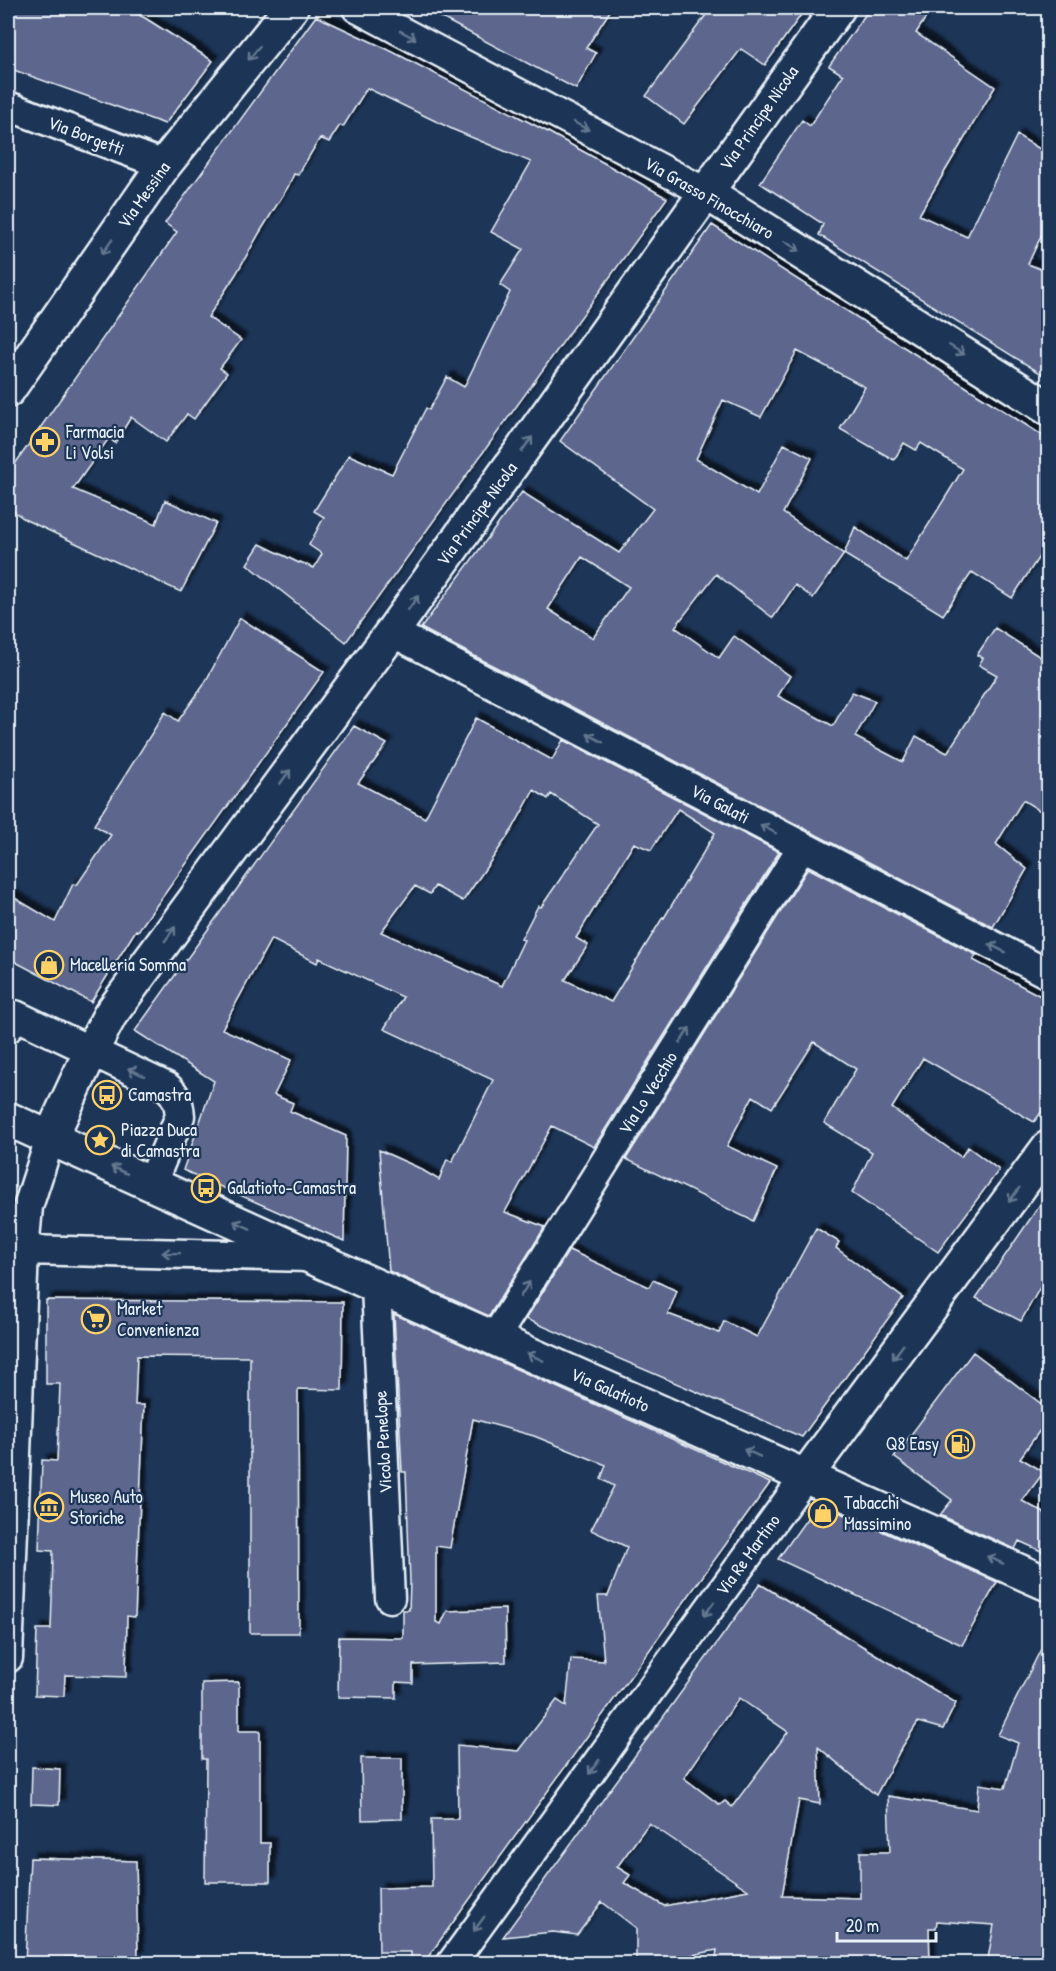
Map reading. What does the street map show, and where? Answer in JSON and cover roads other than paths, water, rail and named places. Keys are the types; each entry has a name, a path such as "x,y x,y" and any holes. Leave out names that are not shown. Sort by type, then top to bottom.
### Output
{"main road":[{"name":"Via Messina","path":"8,390 164,165 291,8"},
{"name":"Via Principe Nicola","path":"50,1138 110,1015 392,632 838,8"},
{"name":"Via Grasso Finocchiaro","path":"707,193 1048,408"},
{"name":"Via Galatioto","path":"8,1119 494,1339 1048,1584"},
{"name":"Via Re Martino","path":"805,1477 1048,1148"}],"street":[{"name":"Via Grasso Finocchiaro","path":"357,8 707,193"},
{"name":"Via Borgetti","path":"8,106 164,165"},
{"name":"Via Galati","path":"392,632 1048,974"},
{"name":"Via Lo Vecchio","path":"494,1339 802,847"},
{"path":"8,1028 15,1015 167,1087 175,1093 180,1116 161,1190"},
{"path":"8,1658 21,1221 50,1138"},
{"path":"21,1221 314,1257"},
{"name":"Vicolo Penelope","path":"376,1286 390,1598"},
{"name":"Via Re Martino","path":"451,1964 805,1477"}],"place":[{"name":"Farmacia Li Volsi","path":"45,442"},
{"name":"Macelleria Somma","path":"49,965"},
{"name":"Camastra","path":"107,1095"},
{"name":"Piazza Duca di Camastra","path":"100,1140"},
{"name":"Galatioto-Camastra","path":"206,1188"},
{"name":"Market Convenienza","path":"96,1319"},
{"name":"Q8 Easy","path":"960,1444"},
{"name":"Museo Auto Storiche","path":"49,1507"},
{"name":"Tabacchi Massimino","path":"823,1513"}]}
